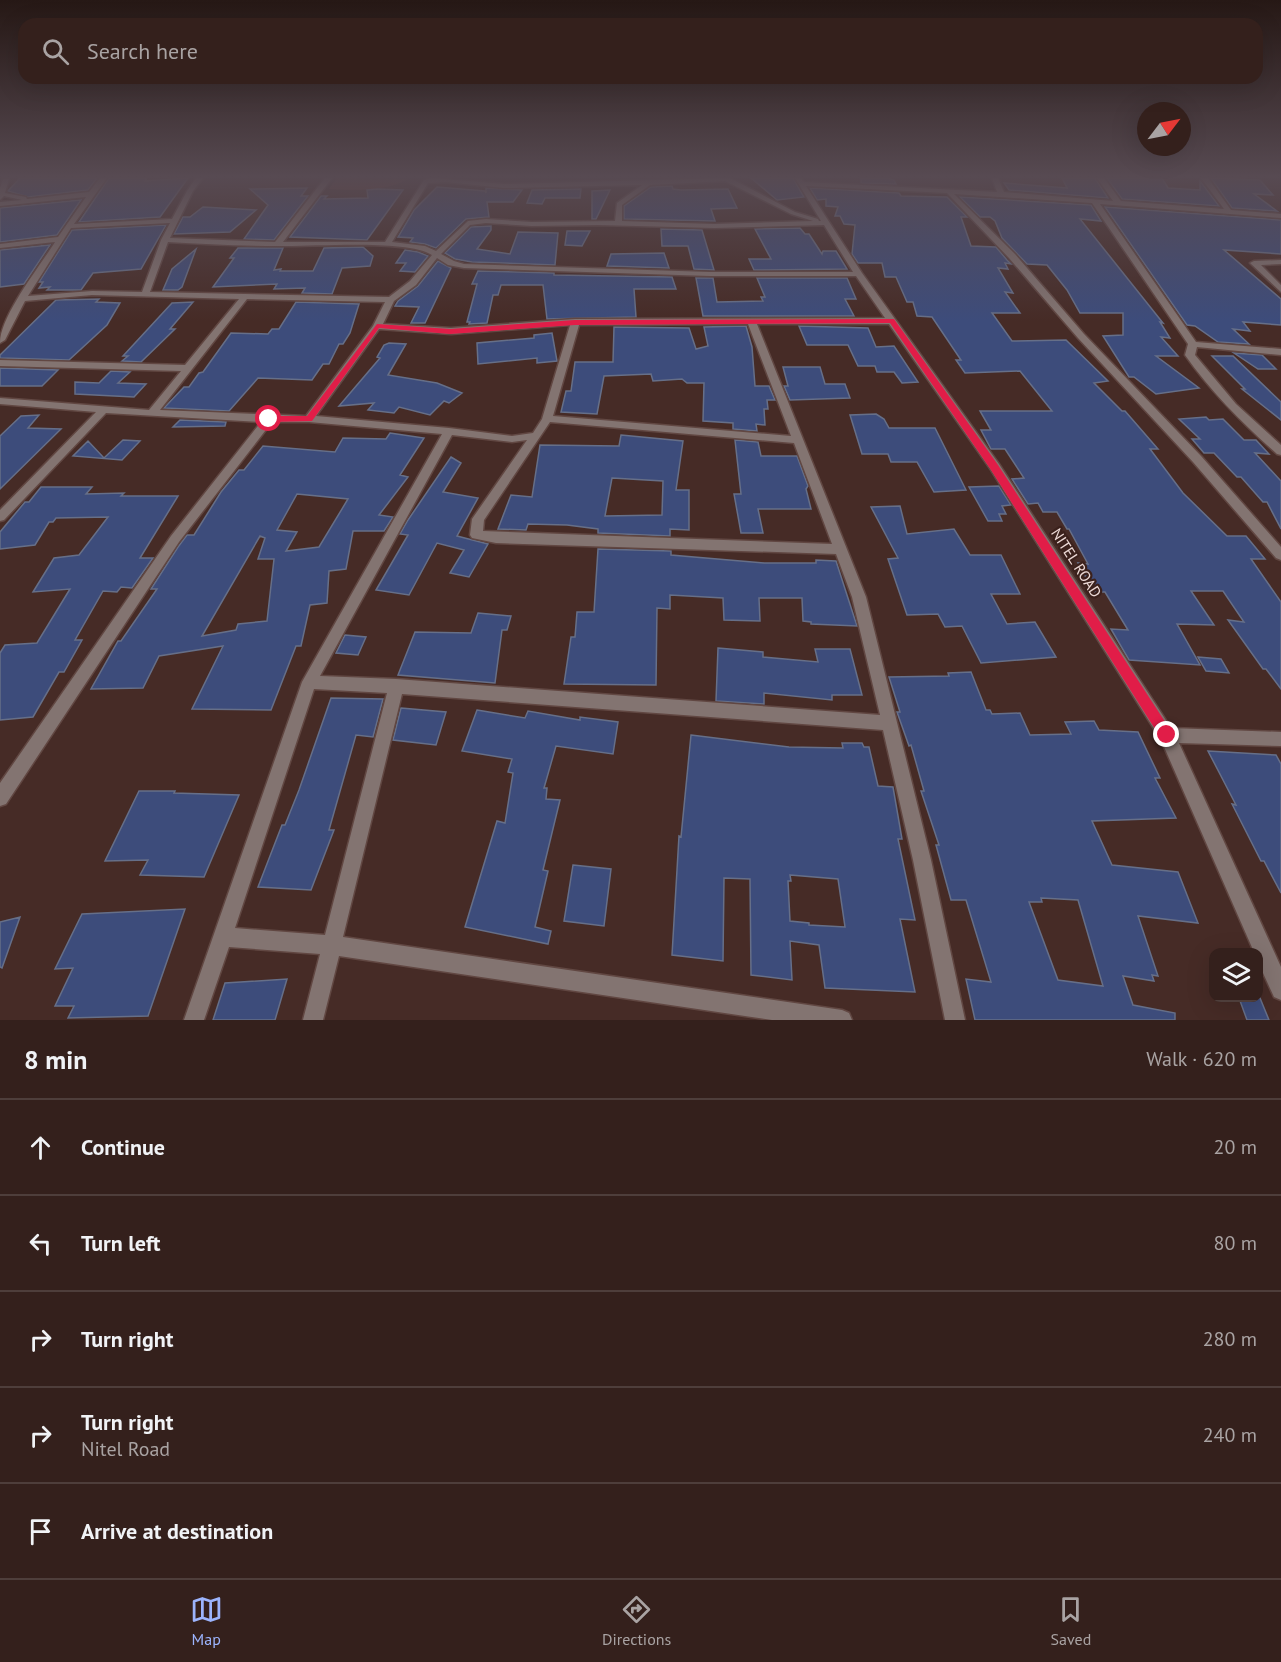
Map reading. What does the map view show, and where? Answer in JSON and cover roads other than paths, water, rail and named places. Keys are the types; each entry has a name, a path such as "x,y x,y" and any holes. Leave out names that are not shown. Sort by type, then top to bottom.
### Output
{"street":[{"path":"2,334 69,226 77,226"},
{"path":"144,294 173,226"},
{"path":"277,244 291,226"},
{"path":"387,244 398,226"},
{"path":"309,419 377,326 391,300 413,283 436,254 466,226"},
{"path":"695,226 729,226"},
{"name":"NITEL ROAD","path":"829,226 858,274 995,467 1167,735 1281,990"},
{"path":"982,226 1012,256 1081,336 1197,459 1281,555"},
{"path":"1110,226 1139,270 1152,282 1193,344 1190,355 1198,367 1246,421 1281,451"},
{"path":"0,246 60,239"},
{"path":"165,240 277,244 387,244 424,248 451,263 464,266 710,274 858,274"},
{"path":"1281,262 1254,263 1281,290"},
{"path":"22,299 92,293 391,300"},
{"path":"152,412 244,298"},
{"path":"751,320 859,597 922,860 955,1020"},
{"path":"377,326 450,331 575,322 892,321"},
{"path":"575,322 547,419 478,519 476,535 496,538 840,549"},
{"path":"1193,344 1281,352"},
{"path":"0,363 188,368"},
{"path":"0,401 103,410 309,419 512,439 536,436"},
{"path":"0,517 103,410"},
{"path":"0,798 175,539 269,419"},
{"path":"547,419 796,440"},
{"path":"194,1020 309,682 449,431"},
{"path":"309,682 396,686 890,723"},
{"path":"312,1020 396,686"},
{"path":"1167,735 1281,739"},
{"path":"221,937 331,945 842,1020"}]}
